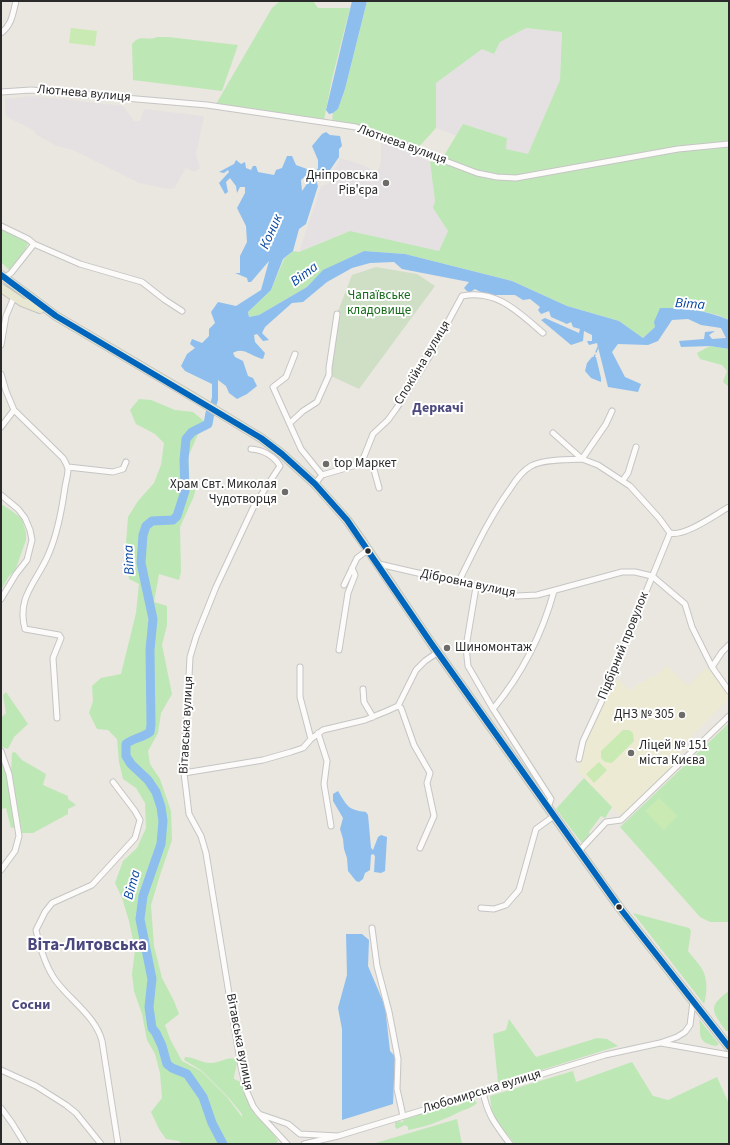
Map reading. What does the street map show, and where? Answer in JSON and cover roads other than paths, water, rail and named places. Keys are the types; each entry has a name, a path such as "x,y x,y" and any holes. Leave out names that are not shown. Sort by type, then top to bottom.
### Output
{"main road":[{"path":"3,277 56,316 261,438 282,454 315,484 347,520 379,564 438,652 579,852 618,905 729,1047"},
{"path":"1,288 14,297 56,316"}],"street":[{"path":"1,33 12,19 16,1"},
{"name":"Лютнева вулиця","path":"1,92 31,90 207,105 356,127 477,173 497,177 516,178 678,149 729,144"},
{"path":"1,226 28,239 34,244 80,264 142,282 182,311"},
{"path":"3,277 12,273 34,244"},
{"name":"Спокійна вулиця","path":"363,459 373,434 388,420 396,409 429,357 462,296 484,296 500,299 543,333"},
{"path":"1,345 6,316 14,297"},
{"path":"290,423 320,398 329,375 338,314"},
{"path":"295,354 286,377 274,387 302,449 322,475"},
{"path":"1,374 14,410 63,458 68,468 57,526 49,553 33,583 28,589 23,602 22,619 25,629 59,635 61,638 53,658 57,718"},
{"path":"1,427 14,410"},
{"path":"582,459 606,424 612,411"},
{"path":"553,433 582,459 598,465 623,480 637,493 659,518 670,534 676,534 691,529 729,507"},
{"path":"623,480 628,473 636,447"},
{"name":"Вітавська вулиця","path":"251,449 259,450 276,460 280,466 254,506 216,587 196,637 190,657 189,704 184,773 189,814 201,836 206,853 242,1075 253,1106 286,1144"},
{"path":"315,484 322,475 353,466 363,459 373,466 379,488"},
{"path":"458,583 499,504 526,469 540,462 582,459"},
{"path":"68,468 113,472 123,469 126,462"},
{"path":"1,495 18,509 26,518 32,540 27,560 16,574 1,599"},
{"name":"Підбірний провулок","path":"579,759 583,742 613,676 670,534"},
{"path":"344,585 357,558 368,549"},
{"name":"Дібровна вулиця","path":"379,564 517,596 536,595 554,591 622,572 636,572 652,576 685,604 692,627 712,667 729,691"},
{"path":"339,650 348,593 355,575 352,568"},
{"path":"476,587 466,647 468,666 493,709 551,799 548,807"},
{"path":"493,709 509,689 529,657 548,611 554,591"},
{"path":"712,667 722,652 729,645"},
{"path":"184,773 263,760 303,748 311,739 323,730 365,720 398,706 416,670 425,661 438,652"},
{"path":"300,667 300,697 311,739"},
{"path":"363,689 364,702 373,717"},
{"path":"398,706 401,708 414,745 430,773 427,783 434,816 420,848"},
{"path":"579,852 606,822 621,820 729,716"},
{"path":"318,733 327,761 324,784 331,826"},
{"path":"1,751 9,774 19,836 15,851 1,870"},
{"path":"113,782 140,820 135,838 92,885 52,903 45,912 36,930 39,944 47,966 57,981 100,1032 118,1144"},
{"path":"482,908 494,909 506,905 519,890 536,829 554,816"},
{"path":"372,928 377,966 389,1012 398,1059 397,1089 403,1116"},
{"name":"Любомирська вулиця","path":"304,1144 338,1136 482,1091 605,1055 660,1043 677,1037 685,1032 690,1025 693,1002"},
{"name":"Любомирська вулиця","path":"660,1043 729,1055"},
{"path":"1,1070 36,1086 66,1105 76,1113 101,1144"},
{"path":"482,1091 486,1106 492,1119 510,1144"},
{"path":"1,1108 25,1144"},
{"path":"259,1114 288,1124 300,1134 338,1136"}],"water":[{"path":"352,1 367,1 345,89 338,109 329,114 326,110"},
{"name":"Коник","path":"326,132 330,135 340,136 342,146 339,149 339,157 326,176 316,181 318,186 306,224 299,229 293,251 283,259 271,290 248,312 249,317 259,315 307,287 323,270 364,251 405,254 512,281 567,306 619,321 643,338 655,327 654,322 660,308 687,309 712,314 729,320 729,349 710,346 681,347 679,341 704,339 705,332 715,331 709,335 712,339 726,338 721,328 701,325 688,319 672,320 658,341 648,345 618,344 612,352 625,377 641,384 638,392 608,387 597,343 589,345 587,341 592,341 592,335 584,331 583,341 571,345 541,320 545,318 579,333 580,329 573,327 571,322 567,324 551,317 549,311 541,314 538,310 540,307 530,299 523,300 515,295 486,295 475,289 469,293 464,288 469,282 402,269 394,262 370,263 352,268 327,282 303,302 292,303 265,327 262,333 269,340 263,341 257,334 254,335 255,342 265,353 263,359 244,351 237,351 233,353 235,357 243,361 248,376 253,378 257,386 247,394 237,399 229,393 226,386 218,380 218,400 210,426 206,422 212,397 212,384 185,371 181,366 187,354 195,348 190,344 192,339 202,343 209,336 209,329 215,323 211,312 218,302 236,306 261,290 269,261 251,282 248,282 247,278 235,273 240,273 240,256 247,242 246,226 237,208 245,193 245,187 240,187 237,193 236,186 230,178 226,182 228,192 225,194 219,183 229,172 228,170 224,173 219,172 234,164 236,160 241,164 245,162 246,168 251,170 253,166 256,166 258,172 274,175 276,170 282,168 287,156 292,156 296,165 307,169 308,174 301,180 302,191 318,168 318,160 312,146 322,134"},
{"path":"592,357 596,357 601,382 591,378 585,371 587,363"},
{"path":"338,791 349,806 355,810 366,812 368,815 371,848 373,850 378,837 381,835 387,837 385,871 381,873 374,872 375,856 373,854 371,855 370,870 365,873 363,879 359,882 356,881 348,871 347,858 340,829 343,818 333,801 333,794"},
{"path":"346,934 362,934 369,940 368,966 385,1006 390,1051 395,1056 393,1104 342,1120 342,1029 338,1008 347,975"}],"waterway":[{"path":"596,352 599,345"},
{"name":"Віта","path":"210,413 208,424 192,432 186,439 184,460 185,491 177,516 173,520 152,521 146,526 143,535 141,563 153,619 150,650 151,725 150,732 126,744 126,756 131,764 148,780 156,792 161,807 163,821 161,844 143,896 140,919 152,979 149,1007 152,1028 162,1046 167,1064 172,1068 187,1074 203,1097 212,1123 223,1144"}],"place":[{"name":"Дніпровська Рів'єра","path":"386,183"},
{"name":"top Маркет","path":"326,464"},
{"name":"Храм Свт. Миколая Чудотворця","path":"285,492"},
{"name":"Шиномонтаж","path":"447,648"},
{"name":"ДНЗ № 305","path":"682,715"},
{"name":"Ліцей № 151 міста Києва","path":"631,753"}],"district":[{"name":"Деркачі","path":"438,409"},
{"name":"Віта-Литовська","path":"87,946"},
{"name":"Сосни","path":"31,1006"}],"park label":[{"name":"Чапаївське кладовище","path":"379,304"}]}
